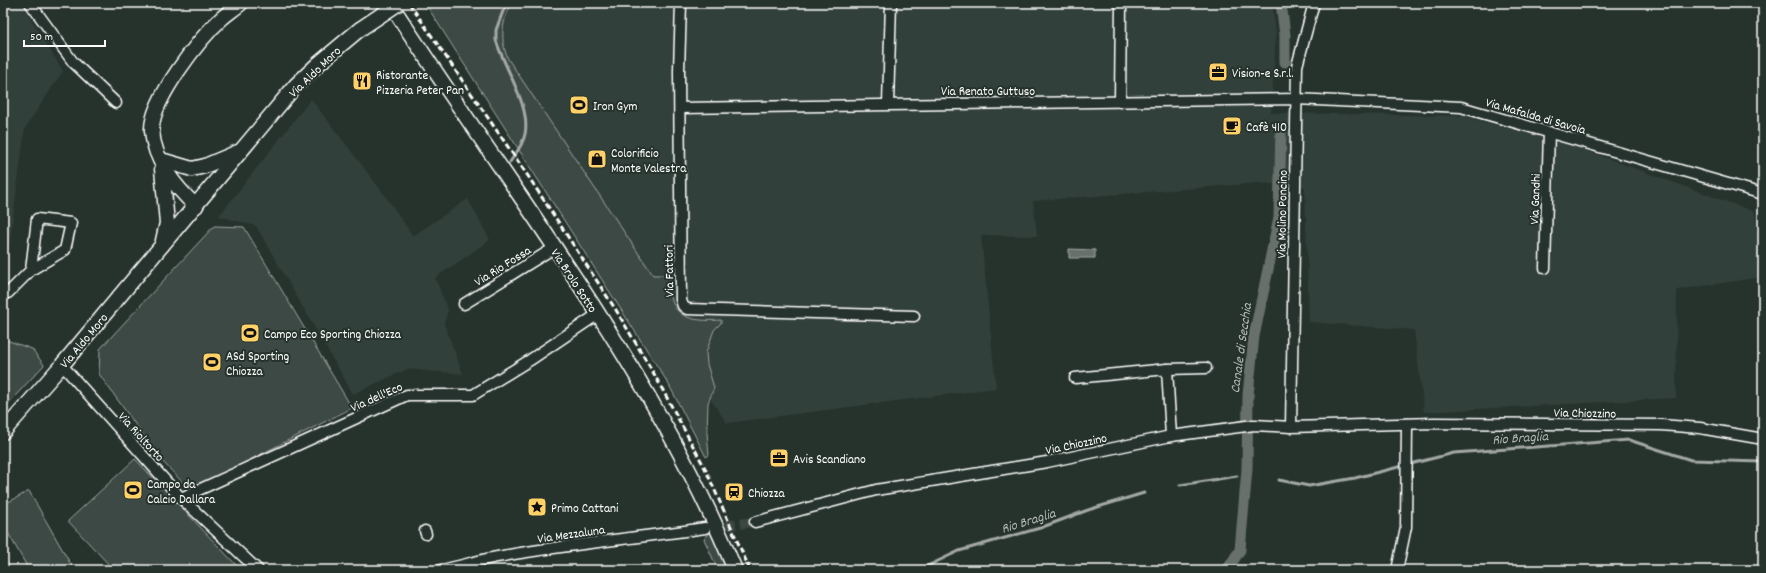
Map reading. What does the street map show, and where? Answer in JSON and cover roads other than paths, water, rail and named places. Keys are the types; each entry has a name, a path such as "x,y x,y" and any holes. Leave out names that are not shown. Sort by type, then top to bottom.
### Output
{"main road":[{"name":"Via Aldo Moro","path":"162,246 167,223 161,160 152,130 156,109 169,85 204,37 222,18 241,3"},
{"name":"Via Brolo Sotto","path":"390,3 598,314 640,382 685,460 718,526 736,570"},
{"name":"Via Aldo Moro","path":"3,432 62,365 296,85 317,64 360,29 399,3"},
{"name":"Via Aldo Moro","path":"161,160 192,169 205,166 242,151"},
{"path":"161,160 178,173 191,193 196,206"}],"street":[{"path":"30,3 72,62 116,103"},
{"name":"Via Fattori","path":"681,3 679,71 680,286 683,306 687,309 734,312 914,316"},
{"path":"888,104 891,3"},
{"path":"1120,102 1121,3"},
{"name":"Via Molino Poncino","path":"1291,427 1297,66 1314,3"},
{"name":"Via Renato Guttuso","path":"680,108 1296,99"},
{"name":"Via Mafalda di Savoia","path":"1296,99 1461,107 1763,194"},
{"name":"Via Gandhi","path":"1545,268 1549,132"},
{"path":"3,293 8,293 31,270 65,250 71,223 37,219 31,270"},
{"name":"Via Rio Fossa","path":"464,304 554,248"},
{"name":"Via dell'Eco","path":"181,498 407,395 473,395 530,360 598,314"},
{"name":"Via Rioltorto","path":"62,365 181,498 258,570"},
{"path":"1075,378 1167,369 1206,368"},
{"path":"1167,369 1171,436"},
{"path":"1397,570 1406,527 1407,424"},
{"name":"Via Chiozzino","path":"755,522 876,490 1047,462 1171,436 1241,426 1254,425 1291,427 1407,424 1661,425 1700,428 1763,439"},
{"name":"Via Mezzaluna","path":"441,570 502,556 594,542 632,539 705,528"}],"waterway":[{"path":"506,3 496,30 496,40 521,99 526,123 523,142 510,162"},
{"name":"Canale di Secchia","path":"1281,3 1285,35 1285,62"},
{"name":"Canale di Secchia","path":"1227,570 1240,550 1247,469 1248,395 1254,336 1279,217 1281,128"},
{"name":"Rio Braglia","path":"1279,480 1309,486 1355,478 1454,453 1629,440 1691,460 1763,462"},
{"name":"Rio Braglia","path":"1180,485 1237,476"},
{"name":"Rio Braglia","path":"919,570 959,551 1040,528 1088,510 1144,493"}],"tunnel":[{"path":"711,527 755,522"}],"railway":[{"path":"409,3 528,176 616,310 653,372 705,468 750,570"}],"place":[{"name":"Vision-e S.r.l.","path":"1218,72"},
{"name":"Ristorante Pizzeria Peter Pan","path":"362,81"},
{"name":"Iron Gym","path":"579,105"},
{"name":"Cafè 410","path":"1232,126"},
{"name":"Colorificio Monte Valestra","path":"597,159"},
{"name":"Campo Eco Sporting Chiozza","path":"250,333"},
{"name":"ASd Sporting Chiozza","path":"212,362"},
{"name":"Avis Scandiano","path":"779,458"},
{"name":"Campo da Calcio Dallara","path":"133,490"},
{"name":"Chiozza","path":"734,492"},
{"name":"Primo Cattani","path":"537,507"}]}
